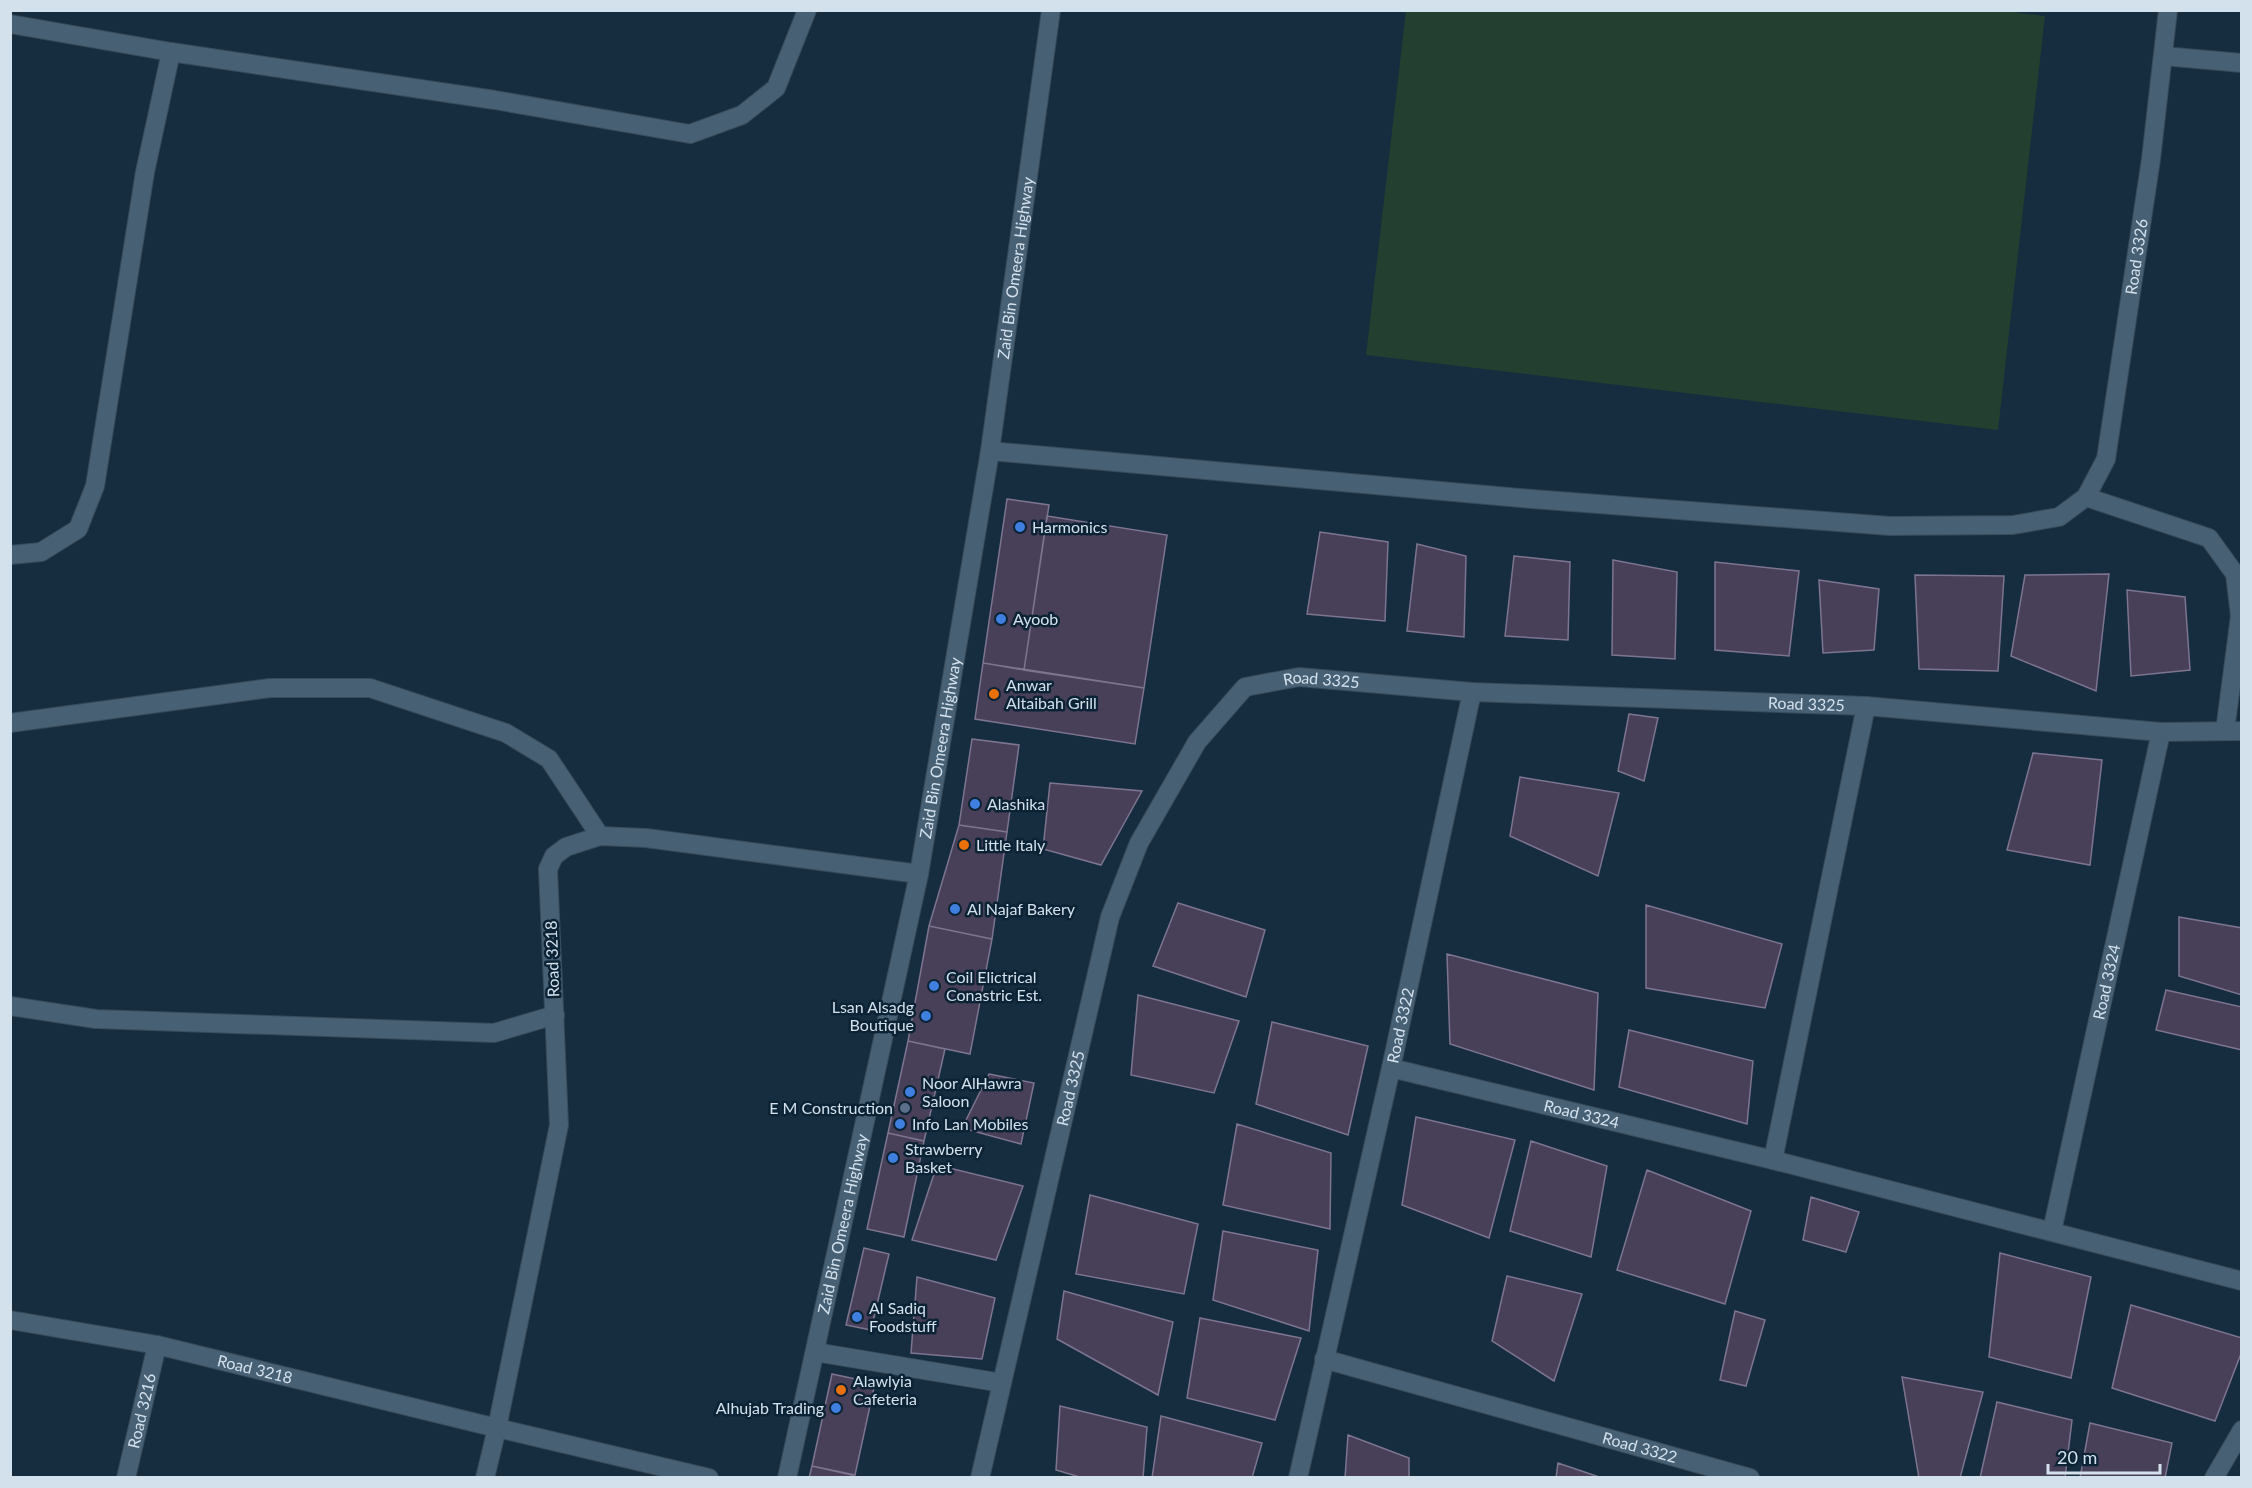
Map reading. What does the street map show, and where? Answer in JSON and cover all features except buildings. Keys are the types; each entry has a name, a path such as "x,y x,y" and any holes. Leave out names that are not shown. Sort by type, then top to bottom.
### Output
{"street":[{"path":"10,24 171,52 495,100 690,134 742,114 776,88 807,10"},
{"name":"Zaid Bin Omeera Highway","path":"787,1478 919,874 990,452 1051,10"},
{"name":"Road 3326","path":"2086,497 2106,459 2151,159 2169,10"},
{"path":"10,555 41,552 78,529 95,486 145,172 171,52"},
{"path":"2163,56 2241,63"},
{"path":"990,452 1532,499 1890,526 2013,525 2059,517 2086,497 2209,538 2235,574 2240,616 2233,731"},
{"name":"Road 3325","path":"980,1478 1110,917 1139,843 1197,742 1245,687 1299,677 1472,693 1866,706 2161,732 2233,731"},
{"path":"10,723 270,688 369,688 506,733 549,759 600,836"},
{"name":"Road 3322","path":"1298,1478 1391,1068 1472,693"},
{"path":"1773,1160 1866,706"},
{"name":"Road 3324","path":"2052,1231 2161,732"},
{"name":"Road 3218","path":"484,1478 497,1428 560,1125 548,869 554,856 566,847 600,836 646,838 919,874"},
{"path":"10,1005 96,1019 494,1033 555,1014"},
{"name":"Road 3324","path":"1391,1068 1773,1160 2241,1281"},
{"name":"Road 3218","path":"10,1320 157,1345 709,1478"},
{"name":"Road 3216","path":"126,1478 157,1345"},
{"path":"815,1352 1002,1383"},
{"name":"Road 3322","path":"1324,1359 1750,1478"},
{"path":"2214,1478 2241,1430"}],"green space":[{"path":"1997,10 2045,16 1998,430 1366,355 1406,11"}],"place":[{"name":"Harmonics","path":"1020,527"},
{"name":"Ayoob","path":"1001,619"},
{"name":"Anwar Altaibah Grill","path":"994,694"},
{"name":"Alashika","path":"975,804"},
{"name":"Little Italy","path":"964,845"},
{"name":"Al Najaf Bakery","path":"955,909"},
{"name":"Coil Elictrical Conastric Est.","path":"934,986"},
{"name":"Lsan Alsadg Boutique","path":"926,1016"},
{"name":"Noor AlHawra Saloon","path":"910,1092"},
{"name":"E M Construction","path":"905,1108"},
{"name":"Info Lan Mobiles","path":"900,1124"},
{"name":"Strawberry Basket","path":"893,1158"},
{"name":"Al Sadiq Foodstuff","path":"857,1317"},
{"name":"Alawlyia Cafeteria","path":"841,1390"},
{"name":"Alhujab Trading","path":"836,1408"}]}
